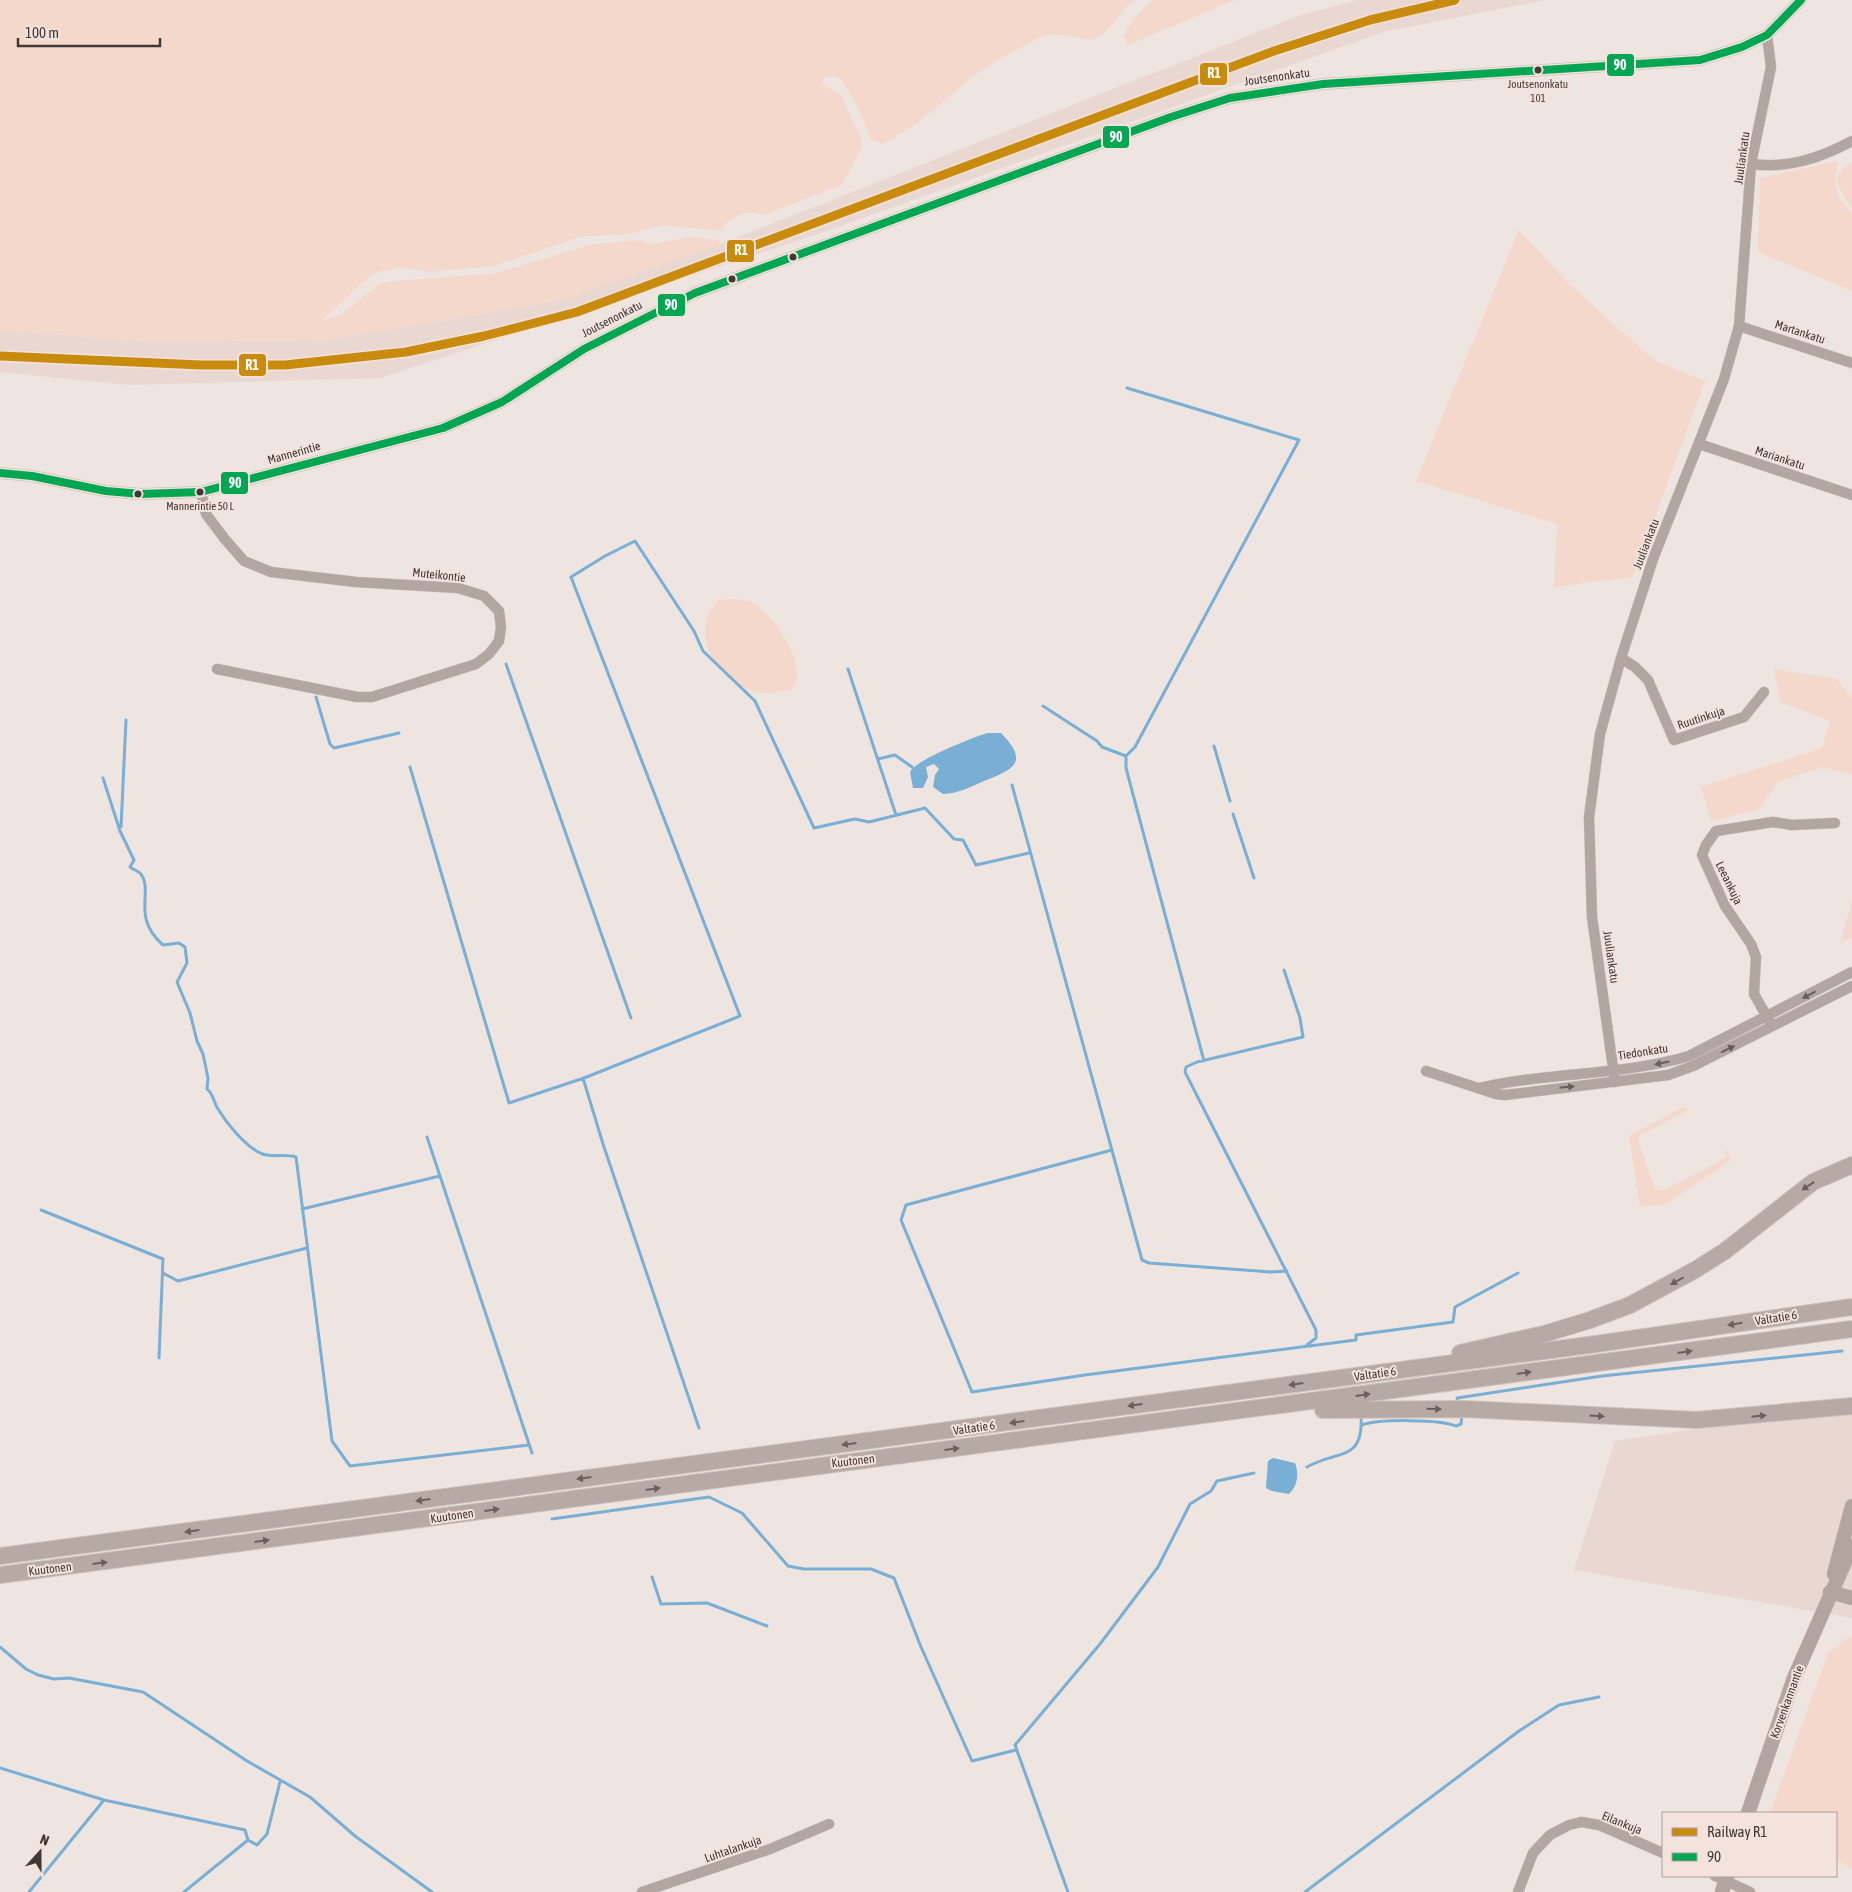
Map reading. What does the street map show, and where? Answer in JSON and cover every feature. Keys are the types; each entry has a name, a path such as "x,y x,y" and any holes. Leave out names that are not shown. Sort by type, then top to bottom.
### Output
{"highway":[{"path":"1345,1378 1544,1334 1630,1305 1695,1270 1725,1251 1813,1182 1852,1165"},
{"name":"Valtatie 6","path":"898,1438 1852,1307"},
{"name":"Valtatie 6","path":"904,1455 1852,1330"},
{"path":"1211,1415 1408,1408 1696,1420 1852,1406"},
{"name":"Kuutonen","path":"0,1556 898,1438"},
{"name":"Kuutonen","path":"0,1575 904,1455"}],"main road":[{"name":"Korvenkannantie","path":"1830,1592 1852,1506"},
{"name":"Korvenkannantie","path":"1748,1812 1794,1678 1830,1592 1852,1546"},
{"path":"1830,1592 1852,1598"}],"street":[{"name":"Joutsenonkatu","path":"474,416 502,402 614,332 695,293 1171,117 1230,98 1323,84 1700,60 1742,47 1768,35 1801,0"},
{"name":"Juuliankatu","path":"1615,1082 1592,917 1589,816 1600,734 1621,658 1653,559 1724,380 1739,326 1751,164 1771,67 1768,35"},
{"path":"1751,164 1770,167 1801,162 1834,151 1852,141"},
{"name":"Martankatu","path":"1739,326 1852,363"},
{"name":"Mannerintie","path":"0,473 32,476 106,492 141,494 201,492 443,428 474,416"},
{"name":"Mariankatu","path":"1699,444 1852,495"},
{"name":"Muteikontie","path":"201,492 206,514 244,561 280,573 356,582 458,588 484,596 499,611 501,627 499,641 489,654 476,664 372,697 357,697 217,669"},
{"name":"Ruutinkuja","path":"1621,658 1635,667 1648,680 1674,740 1744,717 1764,692"},
{"name":"Leeankuja","path":"1773,1027 1754,994 1756,957 1750,944 1725,906 1702,855 1706,845 1716,831 1773,822 1792,825 1835,823"},
{"name":"Tiedonkatu","path":"1479,1088 1519,1080 1662,1064 1689,1056 1852,972"},
{"name":"Tiedonkatu","path":"1426,1071 1505,1095 1668,1075 1693,1066 1852,986"},
{"name":"Eilankuja","path":"1518,1892 1533,1853 1550,1835 1569,1825 1581,1822 1599,1825 1662,1853"},
{"name":"Luhtalankuja","path":"642,1892 770,1849 824,1828 829,1824"},
{"path":"1722,1881 1750,1892"}],"shaded area":[{"path":"0,0 1134,0 1106,31 1097,38 1091,40 1055,34 1037,39 1005,56 974,76 907,130 882,144 870,139 857,106 849,91 838,77 825,77 822,84 841,95 861,138 862,147 842,185 764,215 751,213 733,218 719,231 662,225 631,234 583,236 493,266 430,272 400,267 372,274 322,320 339,315 383,282 496,273 592,244 639,240 653,244 689,237 720,240 718,245 559,301 328,340 155,342 0,330"},
{"path":"1154,0 1235,0 1128,45 1124,36 1129,26 1140,11"},
{"path":"1357,0 1545,0 1383,32 821,233 380,378 130,385 0,372 0,330 155,342 328,340 558,301 718,245 1298,16"},
{"path":"1838,161 1837,189 1842,200 1852,213 1852,291 1758,252 1760,178"},
{"path":"1852,163 1852,209 1838,185 1837,176 1843,168"},
{"path":"1519,230 1570,285 1655,361 1705,381 1633,577 1554,587 1557,524 1416,481"},
{"path":"732,599 751,602 767,614 775,623 788,644 796,666 797,675 791,689 771,693 753,691 731,680 714,662 705,640 706,620 718,600"},
{"path":"1774,669 1837,679 1852,699 1852,775 1824,767 1779,781 1758,810 1711,821 1701,787 1822,748 1830,721 1780,702"},
{"path":"1852,901 1852,937 1840,944"},
{"path":"1685,1106 1687,1111 1639,1136 1638,1139 1654,1187 1662,1191 1727,1157 1726,1150 1731,1160 1671,1201 1662,1205 1640,1207 1629,1136"},
{"path":"1852,1405 1852,1618 1574,1570 1615,1441"},
{"path":"1852,1635 1852,1869 1837,1860 1837,1812 1770,1812 1828,1653"}],"water":[{"path":"987,733 1001,733 1015,751 1015,763 1004,773 965,789 943,794 933,787 935,775 939,769 934,764 926,767 928,777 923,788 913,788 910,772 914,767 945,750"},
{"path":"1273,1458 1295,1463 1297,1479 1289,1494 1266,1488 1268,1461"}],"waterway":[{"path":"1127,388 1299,440 1135,747 1126,756 1126,768 1204,1061"},
{"path":"410,767 509,1103 584,1078 740,1016 571,577 605,556 635,541 694,631 703,651 755,701 814,828 855,819 869,822 925,808 954,839 963,840 976,865 1029,853"},
{"path":"506,664 631,1018"},
{"path":"848,669 896,815"},
{"path":"316,697 330,744 334,748 399,733"},
{"path":"1043,706 1097,741 1102,747 1126,756"},
{"path":"121,827 126,720"},
{"path":"1214,746 1230,801"},
{"path":"878,759 895,755 912,767"},
{"path":"103,778 120,831 134,860 130,867 140,873 144,880 145,914 148,924 153,934 163,945 179,943 185,947 187,963 177,982 190,1013 197,1041 203,1054 208,1078 207,1089 226,1121 252,1148 267,1155 296,1157 332,1441 350,1466 529,1445"},
{"path":"1012,785 1142,1260 1149,1263 1271,1272 1287,1271"},
{"path":"1233,814 1254,878"},
{"path":"1284,970 1300,1018 1303,1037 1197,1062 1186,1067 1185,1072 1316,1330 1316,1338 1307,1345"},
{"path":"583,1078 603,1144 699,1428"},
{"path":"427,1137 532,1453"},
{"path":"1112,1150 906,1205 901,1220 972,1392 1085,1375 1356,1340 1356,1335 1453,1322 1455,1307 1518,1273"},
{"path":"302,1209 440,1176"},
{"path":"41,1210 163,1259 159,1358"},
{"path":"163,1273 178,1281 307,1248"},
{"path":"1458,1402 1457,1398 1602,1376 1842,1351"},
{"path":"1362,1425 1409,1421 1437,1422 1456,1426 1461,1424 1462,1414"},
{"path":"1307,1467 1353,1448 1358,1441 1361,1430 1361,1415"},
{"path":"1068,1892 1015,1745 1100,1644 1158,1567 1190,1504 1211,1491 1217,1481 1254,1473"},
{"path":"552,1519 709,1497 742,1513 788,1566 804,1569 871,1569 894,1578 921,1647 972,1761 1016,1750"},
{"path":"652,1577 661,1604 707,1603 767,1626"},
{"path":"0,1647 26,1669 38,1675 54,1679 69,1678 143,1692 247,1761 310,1797 355,1836 432,1892"},
{"path":"1305,1892 1519,1731 1559,1705 1599,1697"},
{"path":"0,1768 104,1800 245,1830 248,1840 257,1845 267,1834 280,1782"},
{"path":"29,1892 104,1800"},
{"path":"184,1892 248,1840"}],"rail line":[{"name":"R1","path":"0,356 201,365 285,365 406,352 484,336 577,312 1274,51 1370,20 1455,0"}],"transit line":[{"name":"90","path":"0,473 32,476 106,491 141,494 201,492 443,428 502,402 584,349 695,293 1171,117 1230,98 1323,84 1700,60 1742,47 1767,35 1801,0"}],"place":[{"name":"Joutsenonkatu 101","path":"1538,70"},
{"name":"Mannerintie 50 L","path":"200,492"}]}
